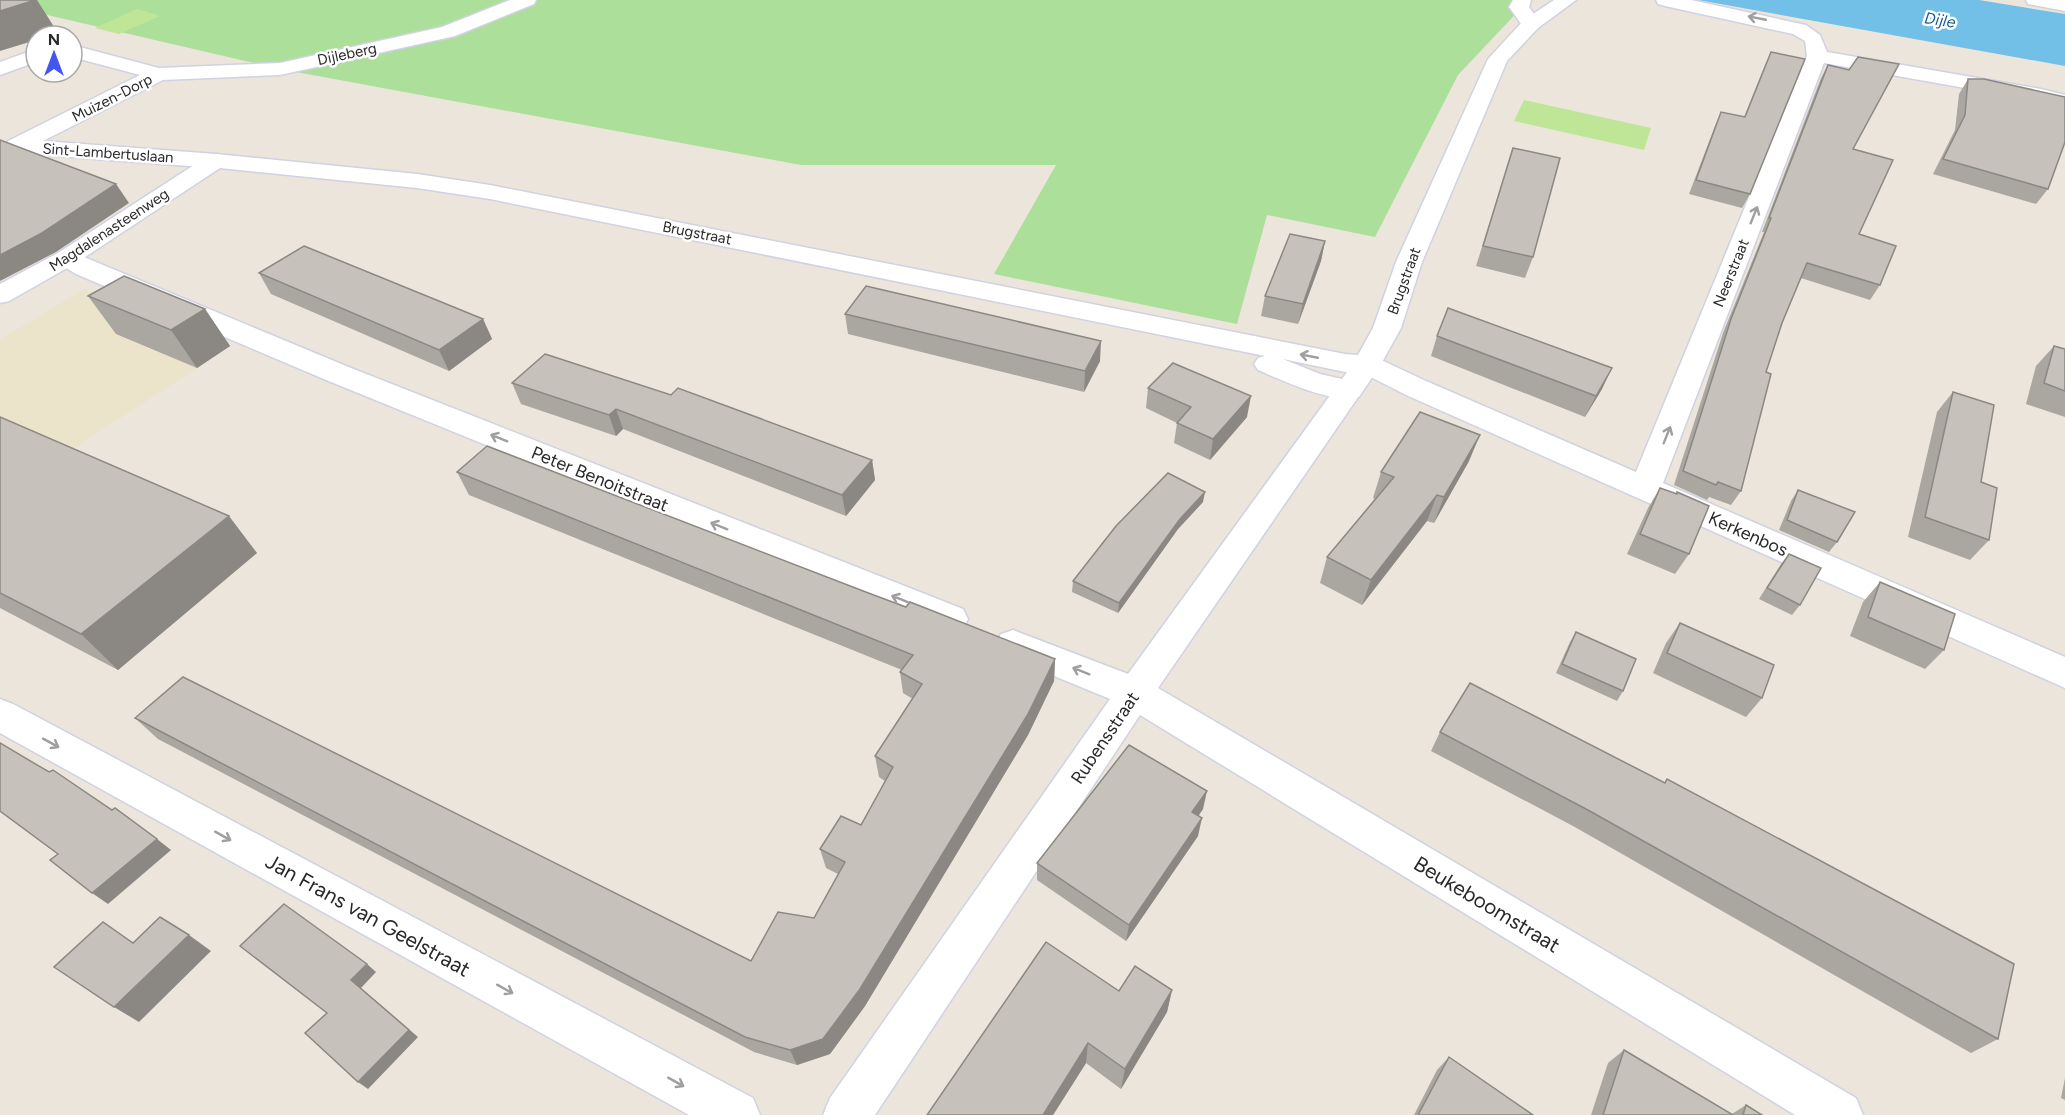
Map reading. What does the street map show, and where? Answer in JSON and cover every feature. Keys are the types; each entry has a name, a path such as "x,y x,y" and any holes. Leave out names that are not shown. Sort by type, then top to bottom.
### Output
{"street":[{"name":"Dijleberg","path":"159,74 280,69 448,32 527,0"},
{"path":"1522,0 1519,7 1531,24"},
{"name":"Brugstraat","path":"216,161 417,181 490,192 1345,363 1367,364 1387,328 1409,262 1498,59 1531,24 1567,0"},
{"path":"1665,0 1799,28 1817,42 1817,56 2041,95 2065,102"},
{"path":"2035,0 2065,5"},
{"name":"Muizen-Dorp","path":"84,54 159,74"},
{"name":"Neerstraat","path":"1645,489 1817,56"},
{"path":"0,69 24,60"},
{"name":"Muizen-Dorp","path":"8,145 159,74"},
{"name":"Sint-Lambertuslaan","path":"8,145 216,161"},
{"name":"Magdalenasteenweg","path":"0,296 67,258 216,161"},
{"name":"Peter Benoitstraat","path":"67,258 85,269 331,371 1135,693"},
{"name":"Brugstraat","path":"1174,329 1312,381 1349,390"},
{"name":"Rubensstraat","path":"847,1115 1135,693 1367,364"},
{"name":"Kerkenbos","path":"1367,364 1416,388 2065,673"},
{"name":"Beukeboomstraat","path":"1135,693 1839,1115"},
{"name":"Jan Frans van Geelstraat","path":"0,715 736,1115"}],"shaded area":[{"path":"84,289 230,346 0,497 0,340"}],"green space":[{"path":"0,0 1528,1 1458,75 1375,237 1267,215 1237,324 994,274 1056,165 801,165 280,69 0,4"},
{"path":"137,9 160,16 119,34 95,28"},
{"path":"1524,100 1651,128 1644,150 1514,121"}],"water":[{"name":"Dijle","path":"1698,0 1979,0 2065,14 2065,66"}],"building":[{"path":"0,0 35,0 0,11"},
{"path":"1771,52 1805,59 1750,194 1696,180 1721,112 1745,117"},
{"path":"1858,57 1899,64 1853,149 1893,160 1859,234 1896,246 1880,285 1807,263 1782,323 1766,372 1771,374 1741,491 1718,482 1716,485 1683,471 1731,319 1828,65 1849,70"},
{"path":"1968,79 1984,79 2065,97 2065,142 2048,189 1943,159 1965,115"},
{"path":"0,140 116,184 42,233 0,255"},
{"path":"1513,148 1560,158 1533,257 1483,246"},
{"path":"1290,234 1325,241 1303,304 1265,296"},
{"path":"304,246 483,319 439,350 259,273"},
{"path":"124,276 205,309 171,330 88,296"},
{"path":"866,286 1101,341 1085,371 845,314"},
{"path":"1448,308 1612,368 1596,396 1437,336"},
{"path":"2054,346 2065,349 2065,391 2044,383"},
{"path":"545,354 671,395 678,388 872,460 842,495 616,409 609,415 512,383"},
{"path":"1173,363 1251,396 1213,439 1177,423 1191,407 1148,388"},
{"path":"1953,392 1994,405 1981,482 1997,488 1989,540 1925,517"},
{"path":"1420,412 1480,435 1444,497 1437,495 1371,580 1327,557 1394,477 1381,472"},
{"path":"0,417 229,516 81,634 0,593"},
{"path":"487,446 871,594 906,607 910,602 1055,659 1028,714 860,989 823,1039 790,1050 745,1037 135,718 183,677 751,961 778,912 814,918 845,862 820,849 841,816 861,825 893,767 875,756 922,684 900,672 913,655 457,472"},
{"path":"1168,473 1205,492 1180,519 1119,603 1073,581 1116,526"},
{"path":"1660,488 1677,494 1677,492 1709,506 1689,554 1640,534"},
{"path":"1798,490 1855,512 1837,542 1787,520"},
{"path":"1789,554 1821,568 1800,605 1767,588"},
{"path":"1880,582 1955,614 1944,650 1868,617"},
{"path":"1680,623 1774,665 1762,698 1667,653"},
{"path":"1576,632 1636,659 1623,691 1562,664"},
{"path":"1470,683 1665,783 1667,779 2014,964 1998,1039 1586,809 1440,732"},
{"path":"0,743 49,772 53,770 112,810 115,808 157,839 92,893 50,860 58,854 0,811"},
{"path":"1129,745 1207,791 1192,812 1202,818 1129,925 1037,863"},
{"path":"284,904 367,964 351,980 409,1030 358,1082 305,1033 327,1013 240,946"},
{"path":"160,917 189,935 114,1007 54,967 103,922 133,943"},
{"path":"1046,942 1119,991 1135,966 1172,990 1125,1069 1088,1043 1043,1115 927,1115"},
{"path":"1624,1050 1733,1115 1603,1115"},
{"path":"1449,1057 1533,1115 1418,1115"},
{"path":"1746,1105 1762,1115 1743,1115"}]}
